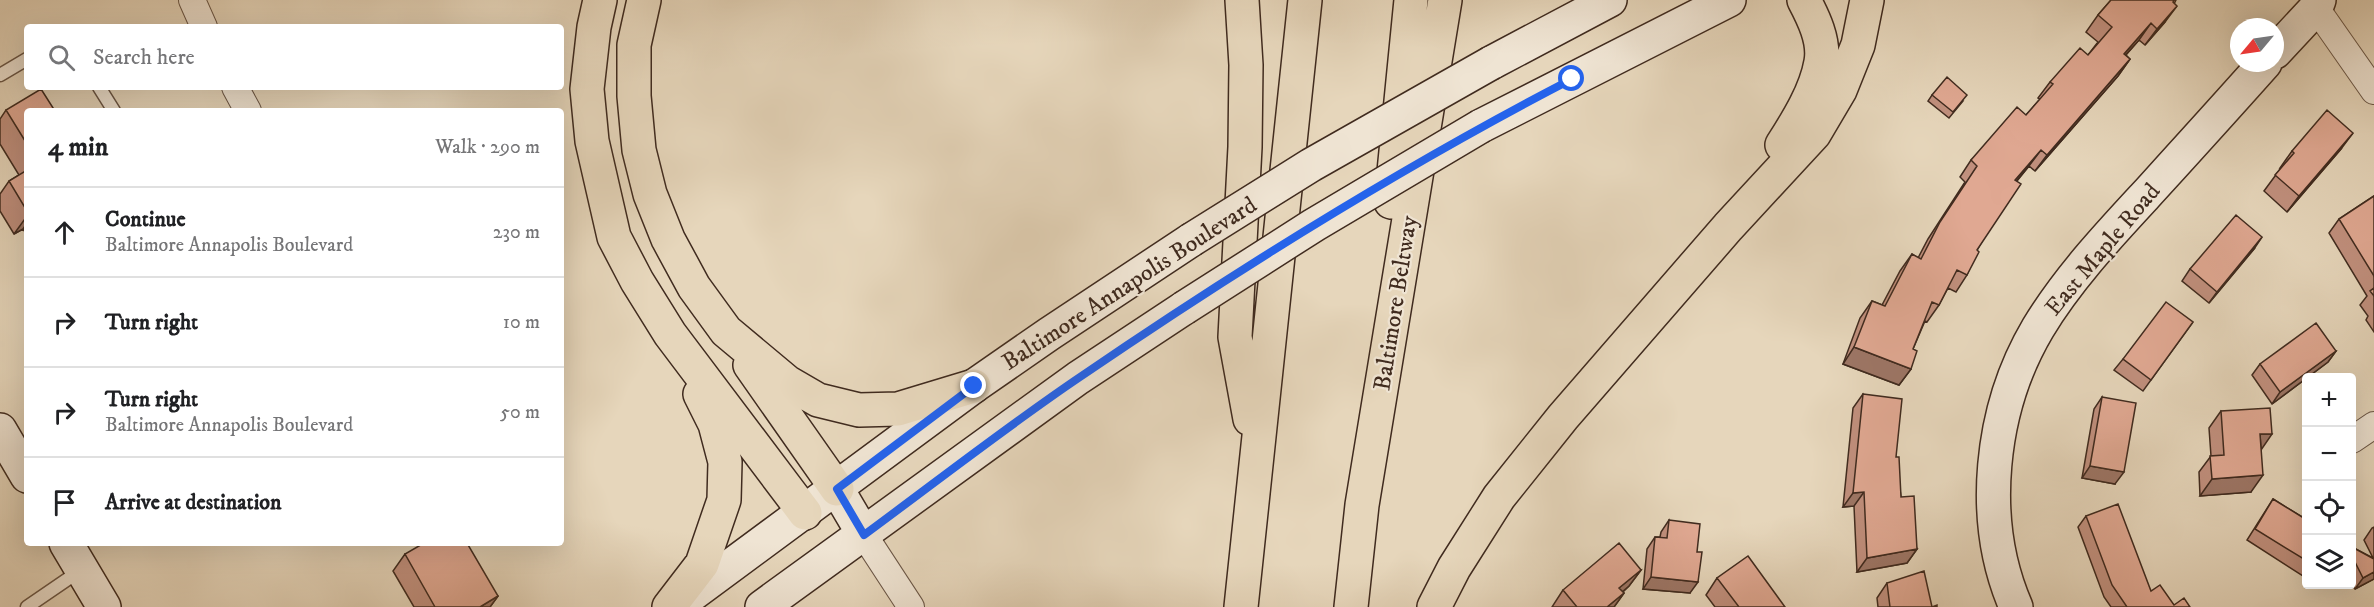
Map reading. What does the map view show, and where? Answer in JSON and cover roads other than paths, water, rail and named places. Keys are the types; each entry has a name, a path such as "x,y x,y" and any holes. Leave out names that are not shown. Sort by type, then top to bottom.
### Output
{"highway":[{"path":"600,0 594,27 587,89 592,141 614,237 637,281 670,334 805,513"},
{"path":"644,0 634,45 634,96 639,150 651,194 668,239 694,287 837,489"},
{"path":"1242,0 1246,65 1245,147 1235,337 1257,456"},
{"path":"1241,607 1305,0"},
{"path":"1362,505 1411,0"},
{"name":"Baltimore Beltway","path":"1351,607 1362,505 1445,0"},
{"path":"1728,227 1796,123 1812,90 1822,60 1819,36 1804,0"},
{"path":"1434,607 1454,568 1499,497 1563,417 1728,227 1814,134 1840,90 1858,45 1867,0"},
{"path":"726,331 787,382 818,400 859,410 898,409 974,386"},
{"path":"669,607 702,564 723,500 725,462 715,424 670,334"}],"main road":[{"name":"Baltimore Annapolis Boulevard","path":"675,607 974,386 1048,334 1191,240 1311,165 1491,63 1610,0"},
{"path":"762,607 1078,378 1314,225 1482,126 1729,0"},
{"path":"2284,42 2317,4"},
{"name":"East Maple Road","path":"2016,607 2009,592 1996,533 1994,486 1999,429 2015,376 2038,328 2077,274 2257,72"},
{"path":"0,430 24,471"},
{"path":"837,489 864,535"},
{"path":"805,513 864,535"},
{"path":"74,556 104,607"}],"street":[{"path":"192,0 203,24"},
{"path":"2317,4 2374,91"},
{"path":"237,90 246,108"},
{"path":"2356,437 2374,425"},
{"path":"864,535 911,607"}],"lane":[{"path":"0,75 24,61"},
{"path":"101,90 112,108"},
{"path":"27,607 74,556"}]}
